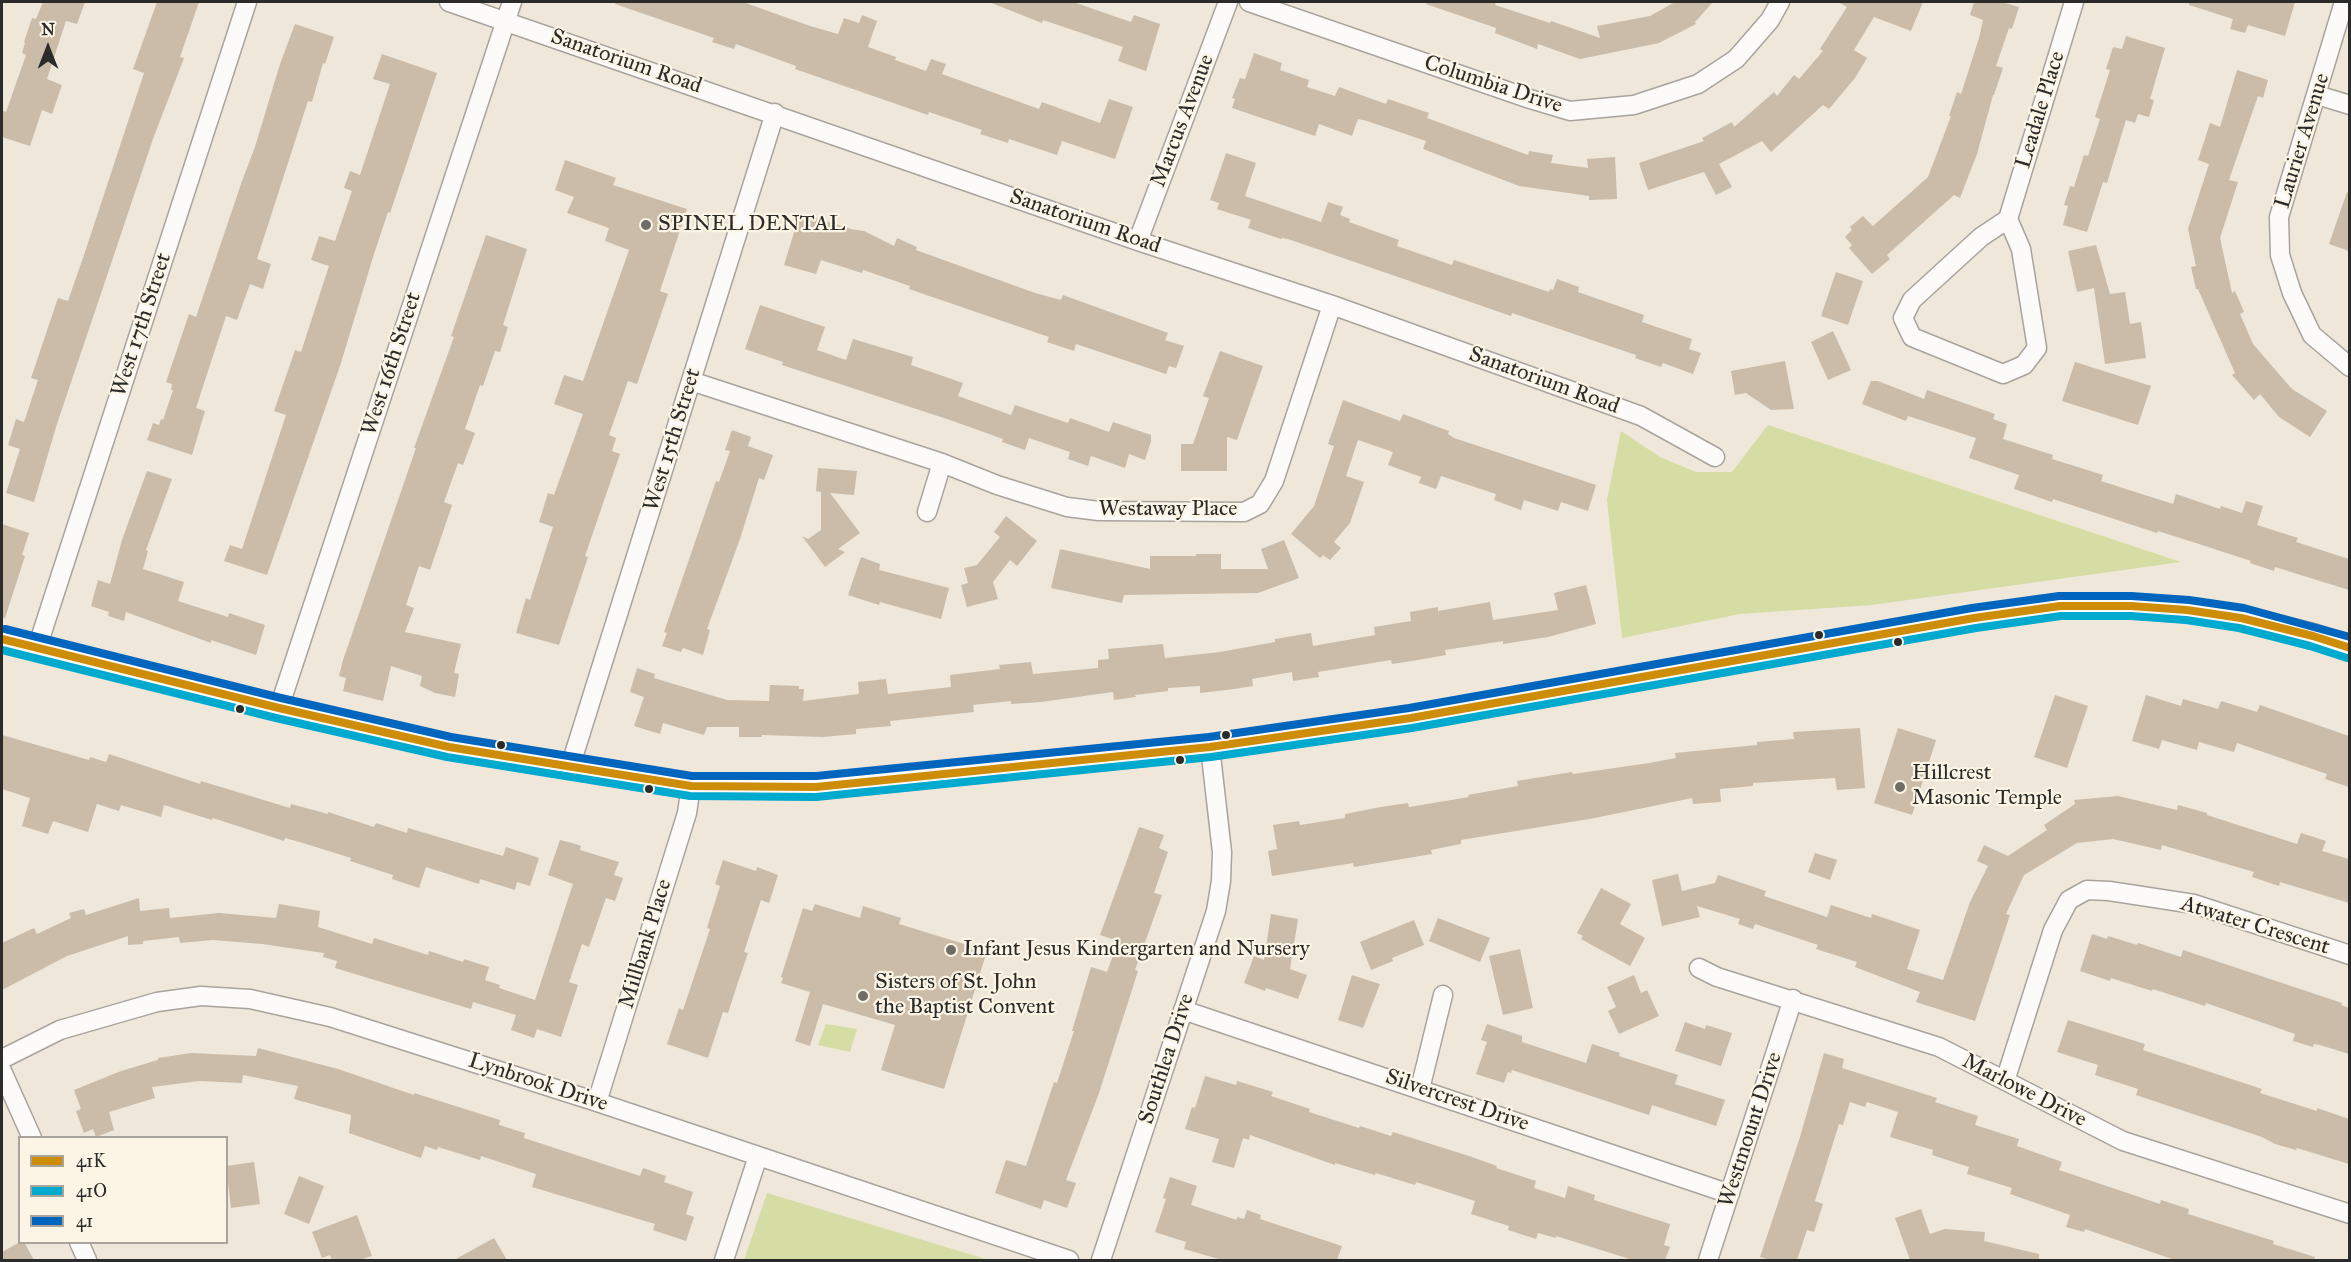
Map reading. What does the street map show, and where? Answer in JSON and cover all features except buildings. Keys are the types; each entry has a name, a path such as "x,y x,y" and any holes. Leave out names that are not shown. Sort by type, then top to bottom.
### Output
{"main road":[{"path":"2,639 279,708 449,747 691,786 816,787 1210,747 1411,718 1994,615 2060,606 2131,606 2198,611 2241,618 2313,636 2349,648"}],"street":[{"name":"West 17th Street","path":"37,648 247,2"},
{"name":"Sanatorium Road","path":"449,2 775,113 1138,241 1332,305 1641,416 1715,456"},
{"name":"West 16th Street","path":"279,708 512,2"},
{"name":"Marcus Avenue","path":"1138,241 1228,2"},
{"name":"Columbia Drive","path":"1249,2 1570,111 1634,105 1698,84 1736,59 1770,20 1780,2"},
{"name":"Leadale Place","path":"2008,219 2074,2"},
{"name":"Laurier Avenue","path":"2344,2 2279,217 2280,255 2292,293 2312,335 2349,367"},
{"path":"2317,95 2349,105"},
{"name":"West 15th Street","path":"570,767 775,113"},
{"path":"2008,219 2021,249 2037,348 2024,365 2003,374 1912,337 1903,318 1912,300 1981,237 2008,219"},
{"name":"Westaway Place","path":"691,381 942,463 997,485 1067,507 1099,511 1244,512 1260,504 1274,481 1332,305"},
{"path":"927,512 942,463"},
{"name":"Southlea Drive","path":"1101,1260 1216,911 1221,881 1222,852 1210,747"},
{"name":"Millbank Place","path":"597,1102 687,813 691,786"},
{"name":"Atwater Crescent","path":"2005,1081 2053,930 2069,900 2087,890 2109,891 2194,904 2349,955"},
{"name":"Marlowe Drive","path":"1699,968 1717,977 1793,999 1939,1047 2123,1141 2349,1214"},
{"path":"1420,1089 1443,995"},
{"name":"Lynbrook Drive","path":"2,1059 60,1030 157,1002 201,996 250,999 330,1017 597,1102 1069,1260"},
{"name":"Westmount Drive","path":"1708,1260 1793,999"},
{"name":"Silvercrest Drive","path":"1183,1010 1730,1194"},
{"path":"2,1071 32,1136"},
{"path":"724,1260 758,1156"},
{"path":"80,1244 87,1260"}],"green space":[{"path":"1768,425 2181,562 1872,605 1740,614 1622,638 1607,500 1621,431 1660,457 1696,472 1732,472"},
{"path":"826,1024 857,1029 850,1052 818,1045"},
{"path":"767,1193 989,1260 744,1260"}],"transit line":[{"name":"41","path":"5,629 281,698 451,737 692,776 816,776 1209,737 1409,708 1972,608 2059,596 2131,596 2189,600 2244,608 2350,637"},
{"name":"41K","path":"2,639 279,708 449,747 691,786 816,787 1210,747 1411,718 1974,618 2060,606 2131,606 2187,610 2241,618 2350,648"},
{"name":"41O","path":"2,650 276,718 447,757 690,796 816,797 1211,757 1412,728 1976,628 2061,616 2131,616 2186,620 2239,628 2347,658"}],"place":[{"name":"SPINEL DENTAL","path":"646,225"},
{"name":"Hillcrest Masonic Temple","path":"1900,787"},
{"name":"Infant Jesus Kindergarten and Nursery","path":"951,950"},
{"name":"Sisters of St. John the Baptist Convent","path":"863,996"}]}
